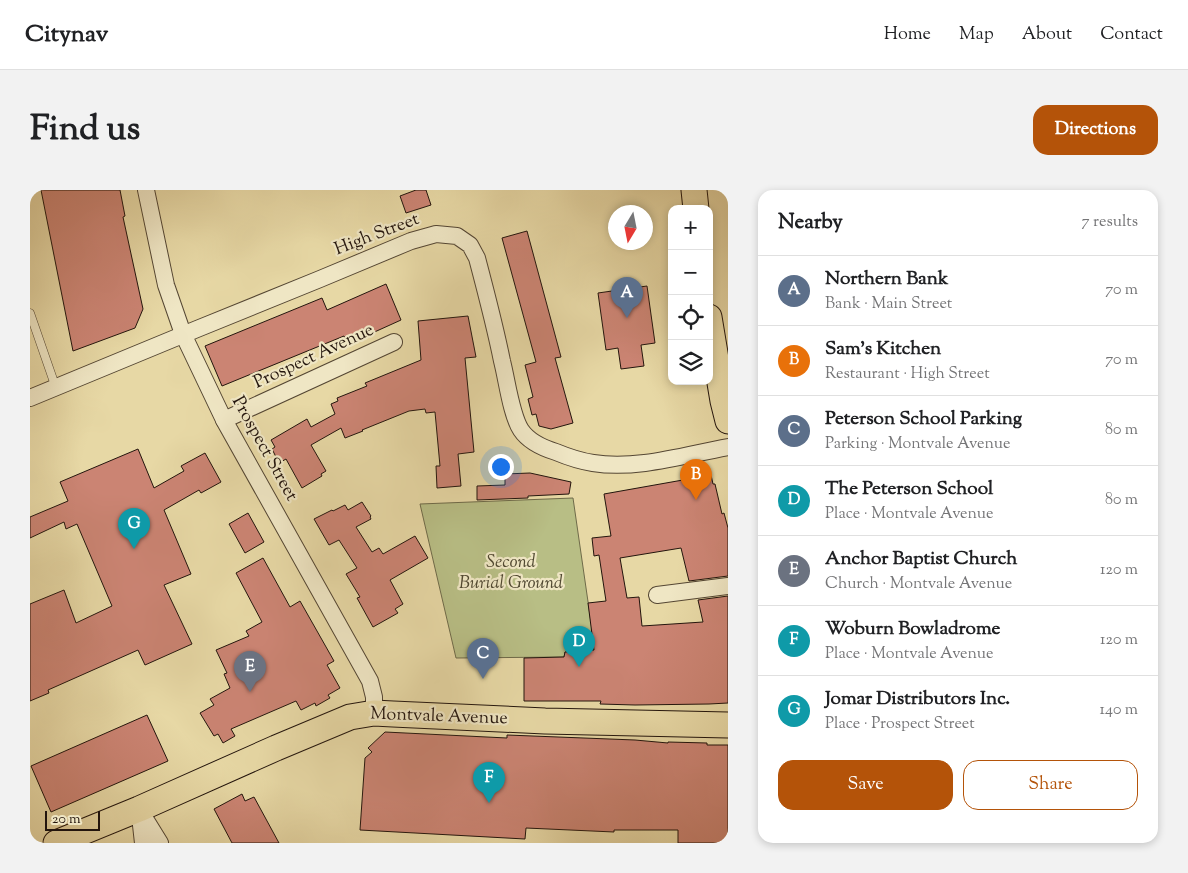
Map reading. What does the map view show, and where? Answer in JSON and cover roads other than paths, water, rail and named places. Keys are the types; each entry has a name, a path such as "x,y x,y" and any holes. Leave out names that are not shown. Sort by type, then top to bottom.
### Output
{"main road":[{"path":"694,190 696,205"},
{"path":"713,340 728,421"},
{"name":"Montvale Avenue","path":"56,843 350,717 374,714 728,726"}],"street":[{"name":"Prospect Street","path":"146,190 166,286 183,334 224,420 370,681 374,696 374,714"},
{"name":"High Street","path":"30,398 411,241 436,234 452,235 466,241 474,249 478,258 514,415 521,430 530,439 549,450 565,455 593,463 617,464 639,463 728,447"},
{"name":"Prospect Avenue","path":"224,420 394,342"},
{"path":"657,595 728,586"},
{"path":"139,809 144,843"},
{"path":"139,809 160,843"}],"lane":[{"path":"30,313 56,388"}],"place":[{"name":"Northern Bank","path":"627,318"},
{"name":"Sam's Kitchen","path":"696,500"},
{"name":"Jomar Distributors Inc.","path":"134,549"},
{"name":"The Peterson School","path":"579,667"},
{"name":"Peterson School Parking","path":"483,679"},
{"name":"Anchor Baptist Church","path":"250,692"},
{"name":"Woburn Bowladrome","path":"489,803"}],"park label":[{"name":"Second Burial Ground","path":"511,573"}]}
